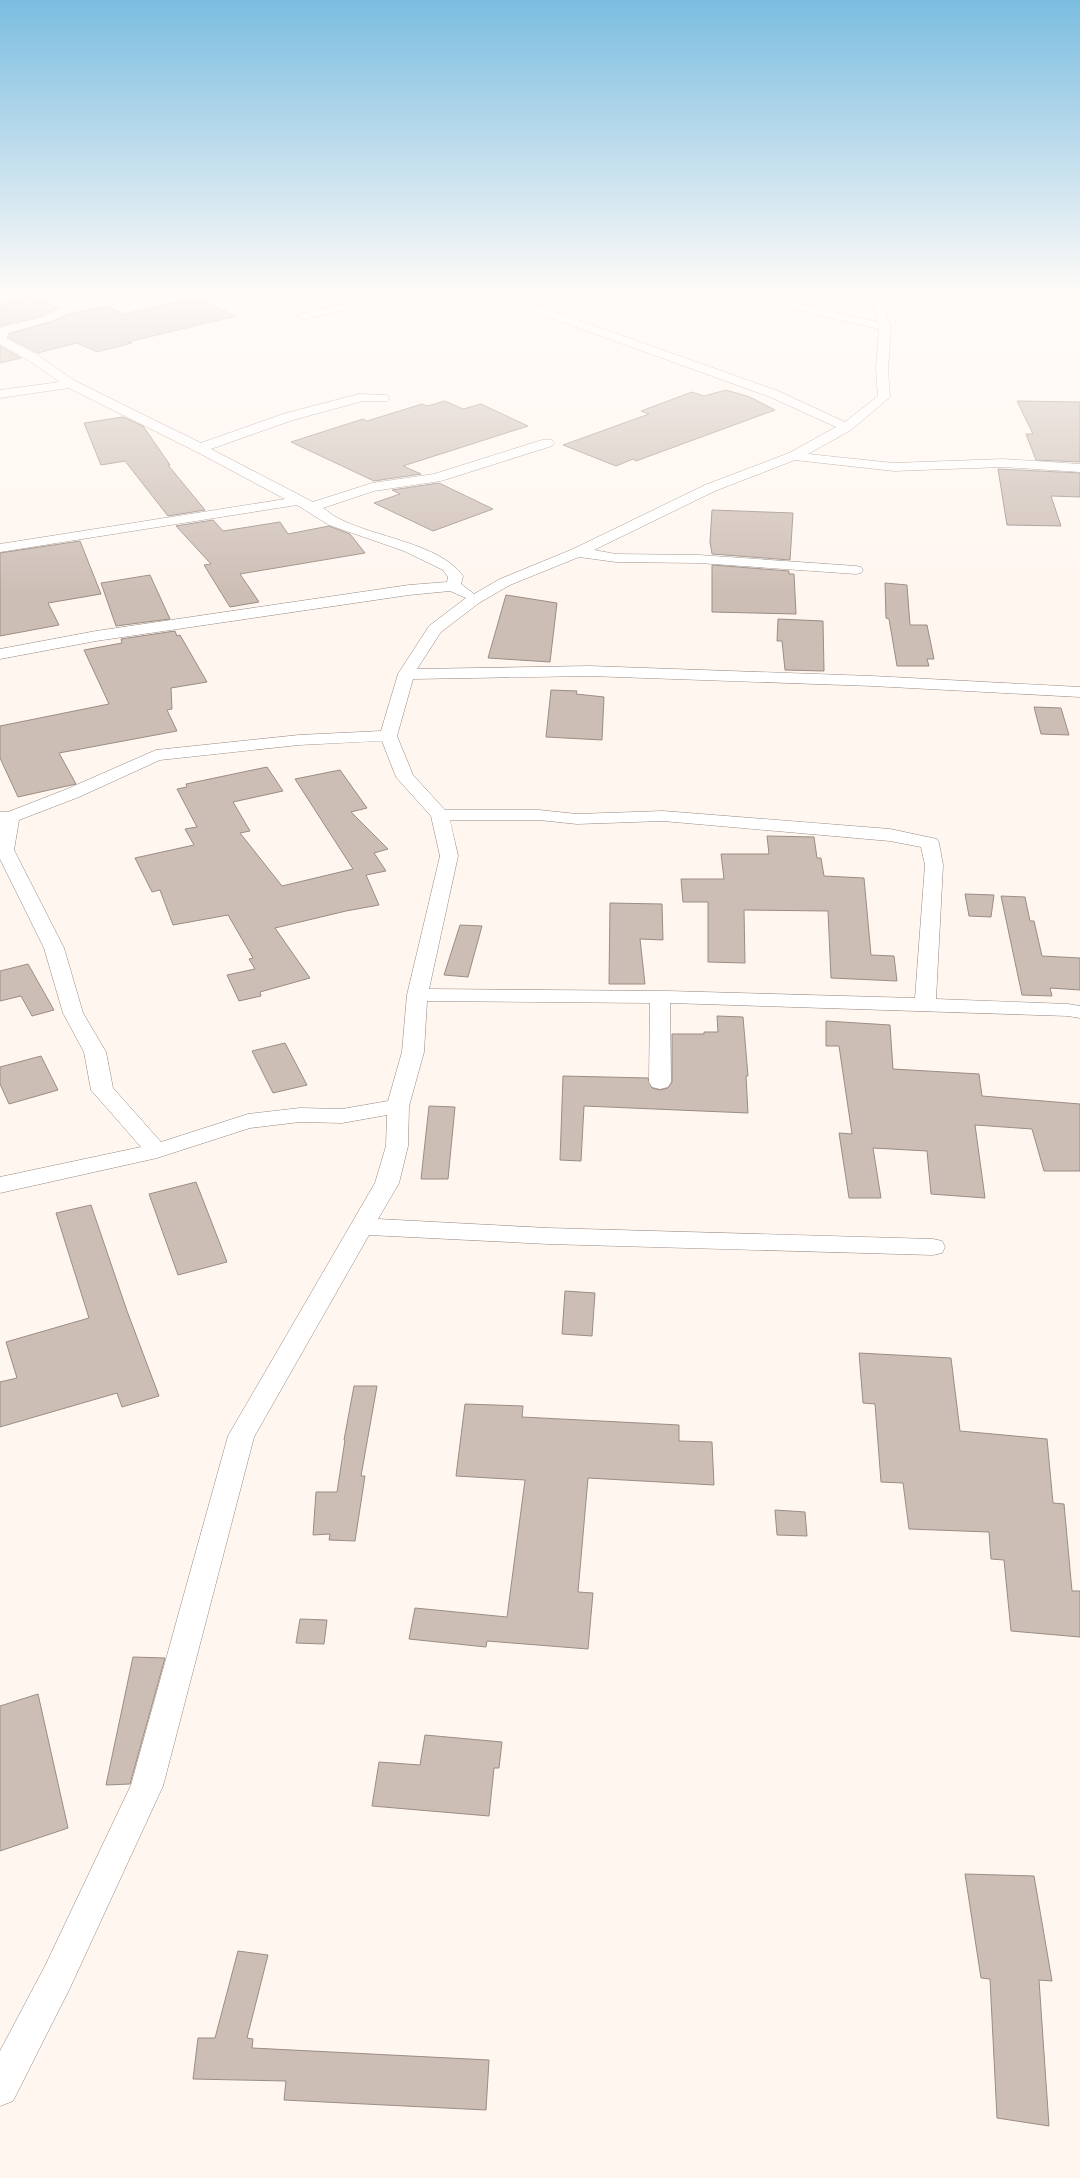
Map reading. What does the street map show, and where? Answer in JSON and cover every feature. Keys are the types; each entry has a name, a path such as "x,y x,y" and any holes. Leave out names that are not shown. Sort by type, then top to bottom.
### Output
{"street":[{"path":"0,394 17,392"},
{"path":"86,392 200,448 305,504 334,522 409,548 448,566 456,576 453,586"},
{"path":"767,392 846,427"},
{"path":"0,2088 57,1978 147,1786 240,1436 387,1183 397,1146 398,1106 413,1052 416,995 449,856 440,815 405,777 388,736 406,674 435,629 474,600 524,574 578,552 710,488 794,456 846,427 884,397 884,392"},
{"path":"200,448 288,418 356,399 374,396 383,398"},
{"path":"0,548 305,504 372,487 436,478 547,443"},
{"path":"794,456 894,467 1003,463 1080,468"},
{"path":"578,552 616,558 698,559 856,570"},
{"path":"0,654 127,632 409,590 453,586 474,600"},
{"path":"406,674 596,671 872,681 1080,692"},
{"path":"157,1151 102,1090 95,1052 73,1013 54,948 5,850 5,817 73,793 156,755 299,740 388,736"},
{"path":"440,815 539,816 576,819 663,816 890,835 930,843 934,865 924,1006"},
{"path":"416,995 520,994 820,1001 924,1006 1068,1010 1080,1012"},
{"path":"660,998 660,1082"},
{"path":"0,1185 157,1151 248,1121 300,1115 342,1116 398,1106"},
{"path":"363,1226 548,1236 933,1247"}],"building":[{"path":"692,392 704,396 720,392 732,392 750,397 775,410 636,461 633,459 616,466 563,445 649,414 641,411"},
{"path":"445,401 463,409 481,404 528,426 403,466 421,474 374,481 291,442 363,419 367,421 422,404 427,406"},
{"path":"1017,401 1080,402 1080,462 1036,460 1026,434 1033,434"},
{"path":"123,417 143,426 170,465 168,465 205,510 168,516 125,461 101,465 84,423"},
{"path":"998,469 1080,473 1080,497 1051,496 1061,526 1007,525"},
{"path":"439,483 493,509 433,531 374,503 400,494 392,490"},
{"path":"712,510 793,513 790,560 712,554 710,542"},
{"path":"213,520 223,531 280,522 288,534 329,526 350,534 365,553 240,574 259,602 230,607 204,565 211,564 176,526"},
{"path":"80,541 101,594 48,603 59,625 0,636 0,553"},
{"path":"712,565 789,571 789,574 794,574 796,614 712,612"},
{"path":"150,575 170,619 116,626 101,583"},
{"path":"885,583 907,585 910,625 927,625 934,659 927,659 929,666 897,666 889,619 886,618"},
{"path":"506,595 557,603 550,662 488,658"},
{"path":"778,619 823,621 824,671 785,670 782,641 777,641"},
{"path":"175,631 177,636 180,635 207,682 171,688 172,709 167,710 177,731 59,753 76,784 18,797 0,758 0,726 109,704 84,650 122,643 121,639"},
{"path":"551,690 577,691 576,694 604,697 602,740 546,737"},
{"path":"1034,707 1061,708 1069,735 1041,734"},
{"path":"267,767 283,791 233,802 250,831 240,833 282,886 353,869 295,779 340,770 367,808 351,812 388,849 374,853 386,871 366,875 379,905 346,911 275,928 310,978 260,992 261,996 239,1001 227,975 255,969 249,959 253,958 228,915 173,925 160,890 152,892 135,858 194,845 185,829 197,827 177,789 187,787 186,784"},
{"path":"767,836 814,837 817,858 821,858 824,876 864,878 871,955 894,956 897,981 831,978 828,911 744,910 745,963 708,962 708,902 683,902 681,879 724,879 721,854 769,854"},
{"path":"965,894 994,895 991,917 969,916"},
{"path":"1001,896 1025,897 1030,921 1034,921 1042,956 1080,958 1080,990 1050,988 1052,996 1022,995"},
{"path":"610,903 662,904 663,940 640,939 645,984 609,984"},
{"path":"460,925 482,926 468,977 444,975"},
{"path":"28,964 54,1010 32,1016 21,996 0,1001 0,971"},
{"path":"717,1016 743,1017 748,1076 746,1076 748,1113 584,1106 581,1161 560,1160 563,1076 648,1078 652,1088 660,1090 668,1088 672,1082 672,1034 704,1034 704,1032 718,1032"},
{"path":"826,1021 890,1025 893,1069 979,1074 982,1096 1080,1104 1080,1171 1044,1171 1032,1129 975,1125 985,1198 931,1194 927,1151 873,1148 881,1198 849,1198 839,1133 852,1134 839,1046 826,1046"},
{"path":"285,1043 307,1085 273,1093 252,1051"},
{"path":"41,1056 58,1090 9,1104 0,1084 0,1067"},
{"path":"429,1106 455,1107 448,1179 421,1179"},
{"path":"196,1182 227,1262 178,1275 149,1194"},
{"path":"91,1205 127,1311 159,1396 122,1407 117,1393 0,1427 0,1382 17,1378 6,1342 89,1318 56,1213"},
{"path":"565,1291 595,1293 592,1336 562,1334"},
{"path":"859,1353 951,1358 960,1431 1047,1439 1053,1503 1064,1504 1072,1591 1080,1591 1080,1637 1011,1631 1004,1560 991,1559 989,1532 909,1529 903,1483 881,1482 875,1404 863,1403"},
{"path":"354,1386 377,1386 361,1476 365,1476 355,1541 329,1540 330,1534 313,1535 316,1492 337,1492 344,1440"},
{"path":"465,1404 523,1406 522,1417 679,1425 679,1441 712,1442 714,1485 588,1478 578,1592 593,1593 588,1649 487,1641 486,1647 409,1639 415,1608 507,1617 525,1480 456,1476"},
{"path":"775,1510 805,1512 807,1536 777,1535"},
{"path":"300,1619 327,1620 324,1644 296,1643"},
{"path":"133,1657 165,1658 130,1784 106,1785"},
{"path":"38,1694 68,1828 0,1851 0,1706"},
{"path":"425,1735 502,1742 499,1768 494,1768 489,1816 372,1806 379,1762 420,1765"},
{"path":"965,1874 1034,1876 1052,1981 1039,1980 1049,2126 997,2118 990,1979 981,1978"},
{"path":"238,1951 268,1955 247,2038 253,2039 252,2048 489,2060 486,2110 284,2100 286,2081 193,2079 198,2038 215,2038"}]}
